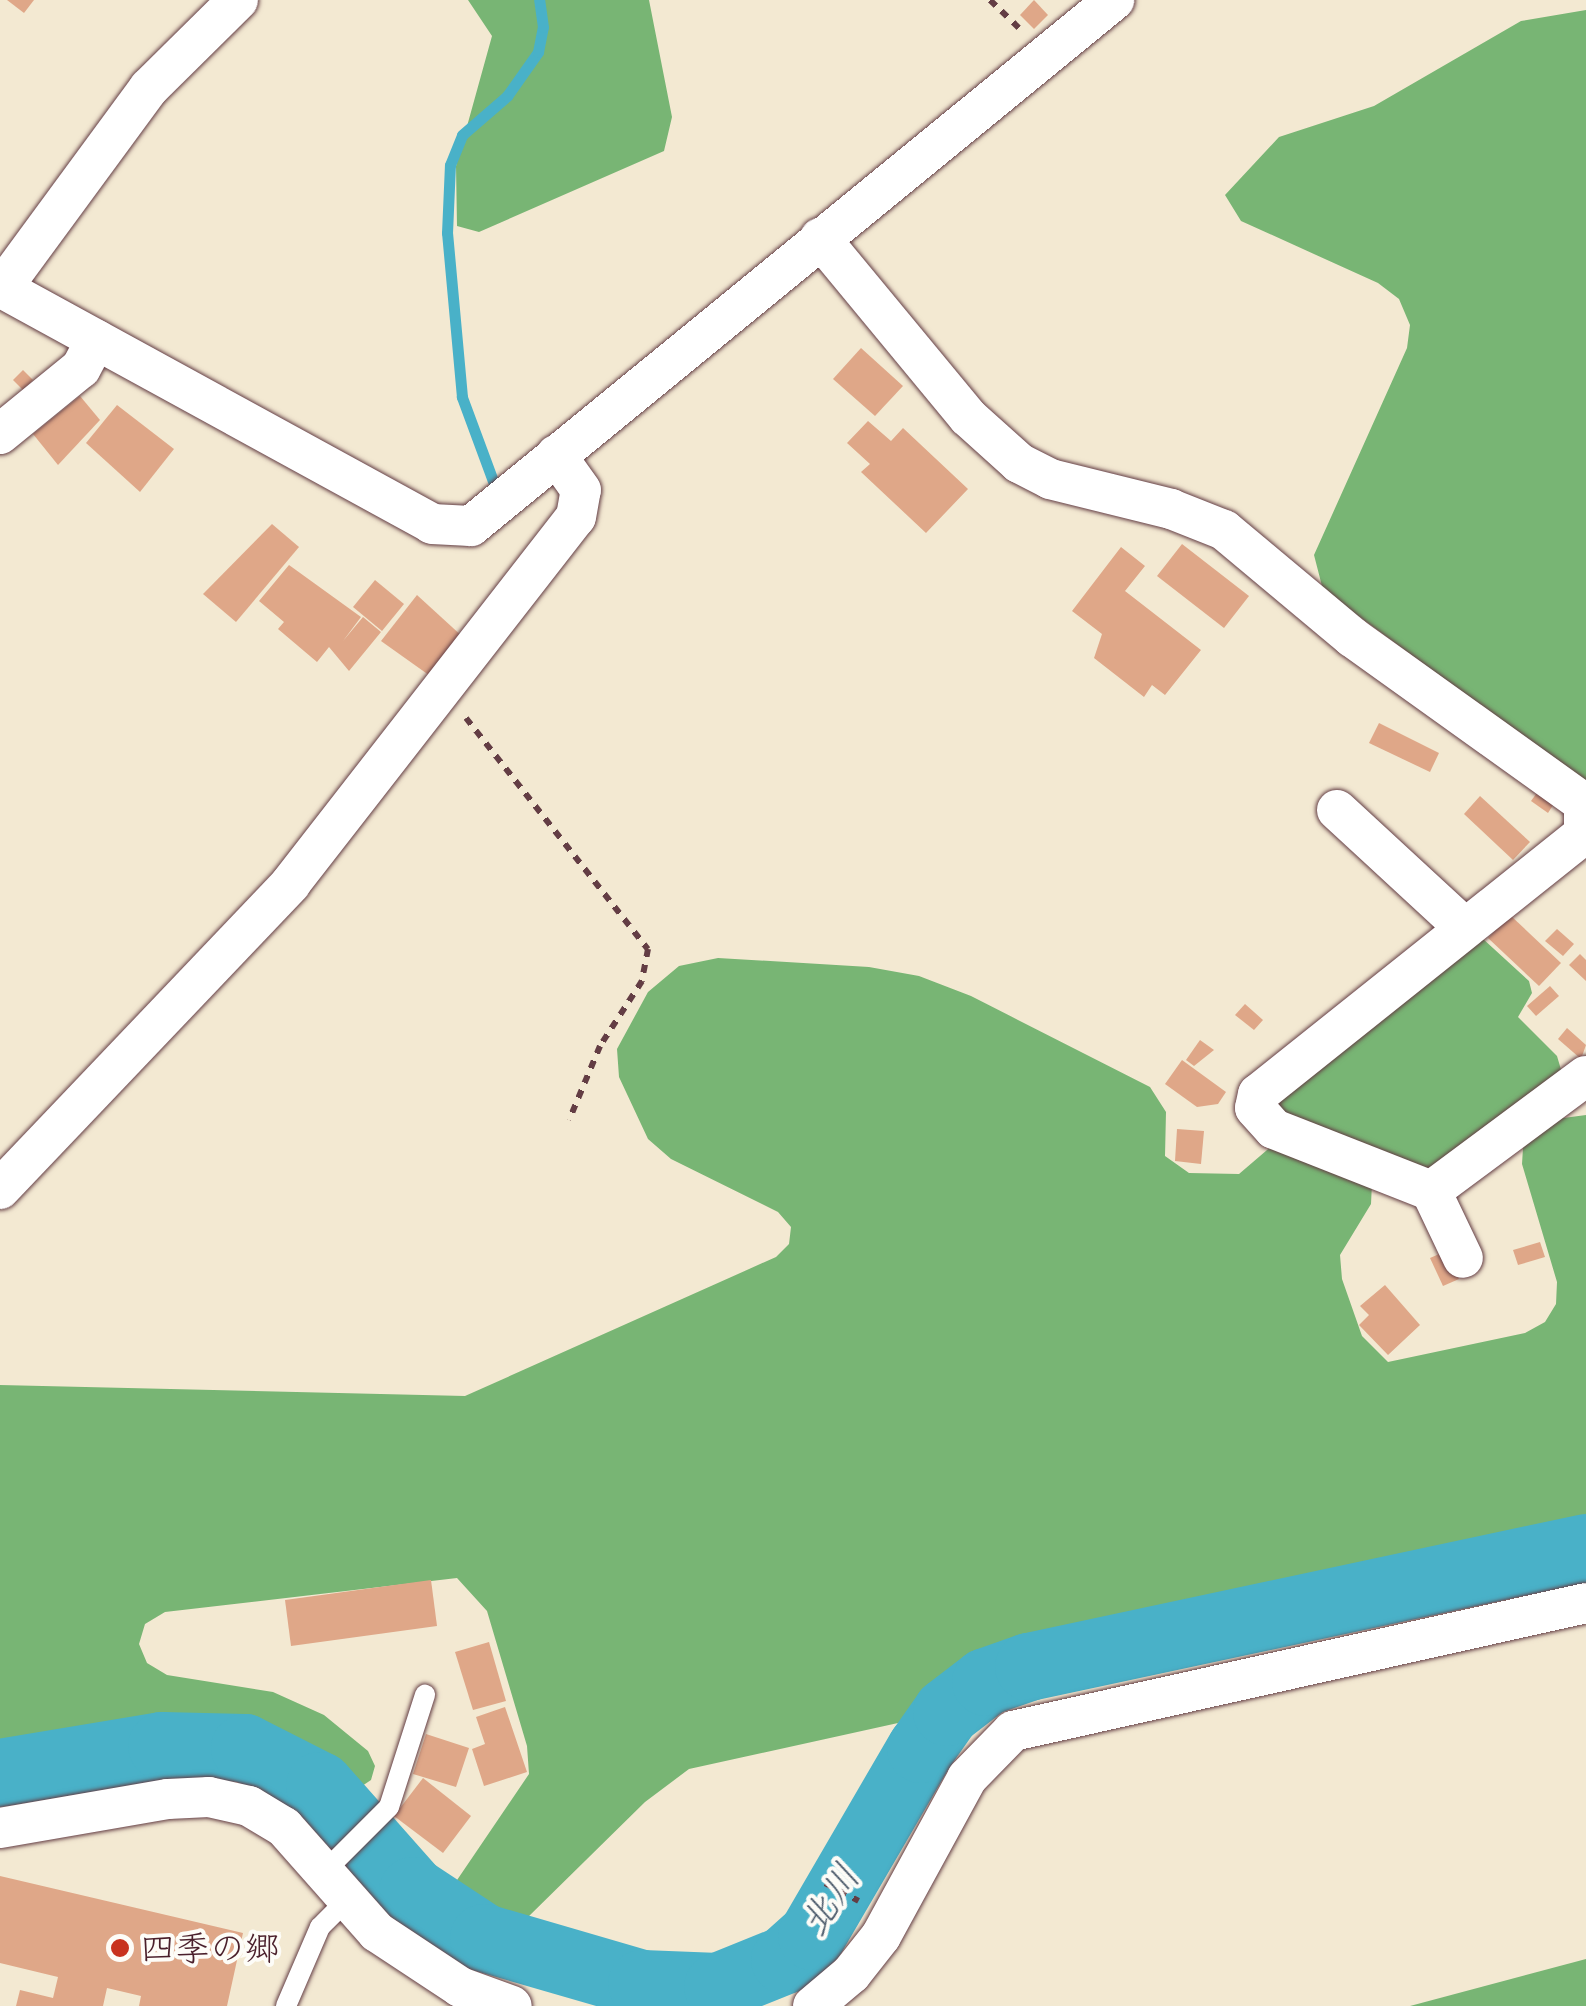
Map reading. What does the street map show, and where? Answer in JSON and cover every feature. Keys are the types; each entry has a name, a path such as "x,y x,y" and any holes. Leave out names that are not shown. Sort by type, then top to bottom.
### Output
{"street":[{"path":"238,0 149,88 1,288 432,524 471,526 1114,0"},
{"path":"820,238 991,442 1050,479 1172,509 1224,530 1352,637 1584,803 1584,834 1576,860 1465,928 1268,1083 1256,1108 1274,1129 1432,1191 1462,1258"},
{"path":"0,434 82,368 96,340"},
{"path":"0,1189 243,938 576,517 581,490 556,455"},
{"path":"1337,810 1465,928"},
{"path":"1432,1191 1586,1076"},
{"path":"814,2006 852,1974 881,1936 967,1778 986,1750 1012,1731 1586,1603"},
{"path":"0,1828 210,1796 250,1806 284,1828 337,1877 417,1962 512,2006"}],"lane":[{"path":"286,2006 337,1877 382,1814 424,1695"}],"path":[{"path":"440,693 458,707 648,950 642,982 600,1046 568,1120"},
{"path":"825,1883 860,1902"}],"green space":[{"path":"468,0 649,0 672,117 664,151 479,232 457,226 456,166 492,36"},
{"path":"1586,10 1586,783 1323,590 1314,555 1407,348 1410,325 1399,299 1378,283 1241,221 1225,195 1279,137 1374,106 1521,21"},
{"path":"1482,938 1529,981 1532,993 1518,1017 1557,1056 1562,1073 1432,1170 1280,1118 1268,1099"},
{"path":"718,958 869,967 919,976 971,996 1150,1087 1166,1112 1165,1156 1189,1173 1239,1174 1273,1145 1372,1183 1371,1204 1340,1255 1342,1279 1362,1336 1388,1362 1525,1333 1545,1322 1556,1304 1557,1282 1522,1164 1523,1148 1556,1119 1586,1115 1586,1533 1024,1653 979,1670 898,1723 689,1769 645,1802 526,1919 507,1927 470,1913 456,1901 453,1886 529,1774 527,1746 487,1611 457,1578 165,1612 145,1624 139,1644 147,1663 167,1675 273,1692 324,1715 368,1751 375,1766 371,1780 359,1788 291,1750 204,1728 0,1758 0,1385 465,1396 776,1257 789,1244 791,1227 778,1212 671,1159 648,1139 619,1077 617,1049 648,992 679,966"},
{"path":"1586,1959 1586,2006 1410,2006"}],"building":[{"path":"7,0 34,0 24,13"},
{"path":"1034,0 1048,15 1034,29 1020,15"},
{"path":"861,348 903,386 875,416 833,379"},
{"path":"23,370 33,380 23,390 13,380"},
{"path":"80,396 100,420 58,465 33,434"},
{"path":"117,405 174,449 140,492 86,443"},
{"path":"868,421 891,441 903,428 968,489 926,533 861,472 870,464 847,443"},
{"path":"272,524 299,547 236,622 203,594"},
{"path":"1182,544 1249,596 1224,628 1157,576"},
{"path":"1121,547 1145,566 1125,591 1201,650 1165,695 1152,685 1144,697 1094,658 1102,634 1072,611"},
{"path":"289,565 361,617 343,641 363,617 381,632 349,671 329,647 317,662 278,629 284,622 259,601"},
{"path":"375,580 404,604 382,631 353,607"},
{"path":"417,595 464,638 433,678 381,641"},
{"path":"1379,723 1439,753 1430,772 1369,743"},
{"path":"1539,790 1555,802 1548,813 1531,801"},
{"path":"1480,796 1530,842 1513,860 1464,814"},
{"path":"1510,915 1561,963 1539,986 1488,938"},
{"path":"1557,929 1574,944 1563,956 1545,941"},
{"path":"1580,954 1586,960 1586,981 1569,965"},
{"path":"1550,986 1559,996 1536,1016 1527,1006"},
{"path":"1245,1004 1263,1020 1254,1030 1235,1015"},
{"path":"1567,1028 1586,1045 1581,1059 1558,1039"},
{"path":"1200,1040 1214,1050 1194,1066 1186,1060"},
{"path":"1182,1060 1226,1092 1218,1104 1197,1107 1165,1084"},
{"path":"1177,1129 1204,1131 1201,1164 1175,1161"},
{"path":"1540,1242 1545,1257 1518,1265 1513,1250"},
{"path":"1446,1251 1459,1279 1443,1286 1430,1258"},
{"path":"1385,1285 1420,1325 1388,1355 1359,1325 1369,1315 1360,1306"},
{"path":"431,1580 437,1626 291,1646 285,1600"},
{"path":"489,1642 506,1701 473,1710 455,1652"},
{"path":"505,1707 527,1772 484,1786 472,1749 485,1744 476,1717"},
{"path":"426,1734 469,1748 456,1787 413,1774"},
{"path":"423,1778 471,1816 443,1853 394,1816"},
{"name":"四季の郷","path":"0,1876 243,1933 227,2006 139,2006 141,1996 107,1988 103,2006 16,2006 20,1990 53,1998 58,1977 0,1963"}],"waterway":[{"path":"493,481 462,397 447,233 450,165 462,135 507,96 538,52 543,27 539,0"},
{"name":"北川","path":"0,1773 162,1746 245,1748 320,1786 413,1891 484,1938 642,1984 718,1987 785,1960 812,1936 921,1749 947,1712 986,1682 1029,1667 1586,1548"}],"place":[{"name":"四季の郷","path":"120,1948"}]}
